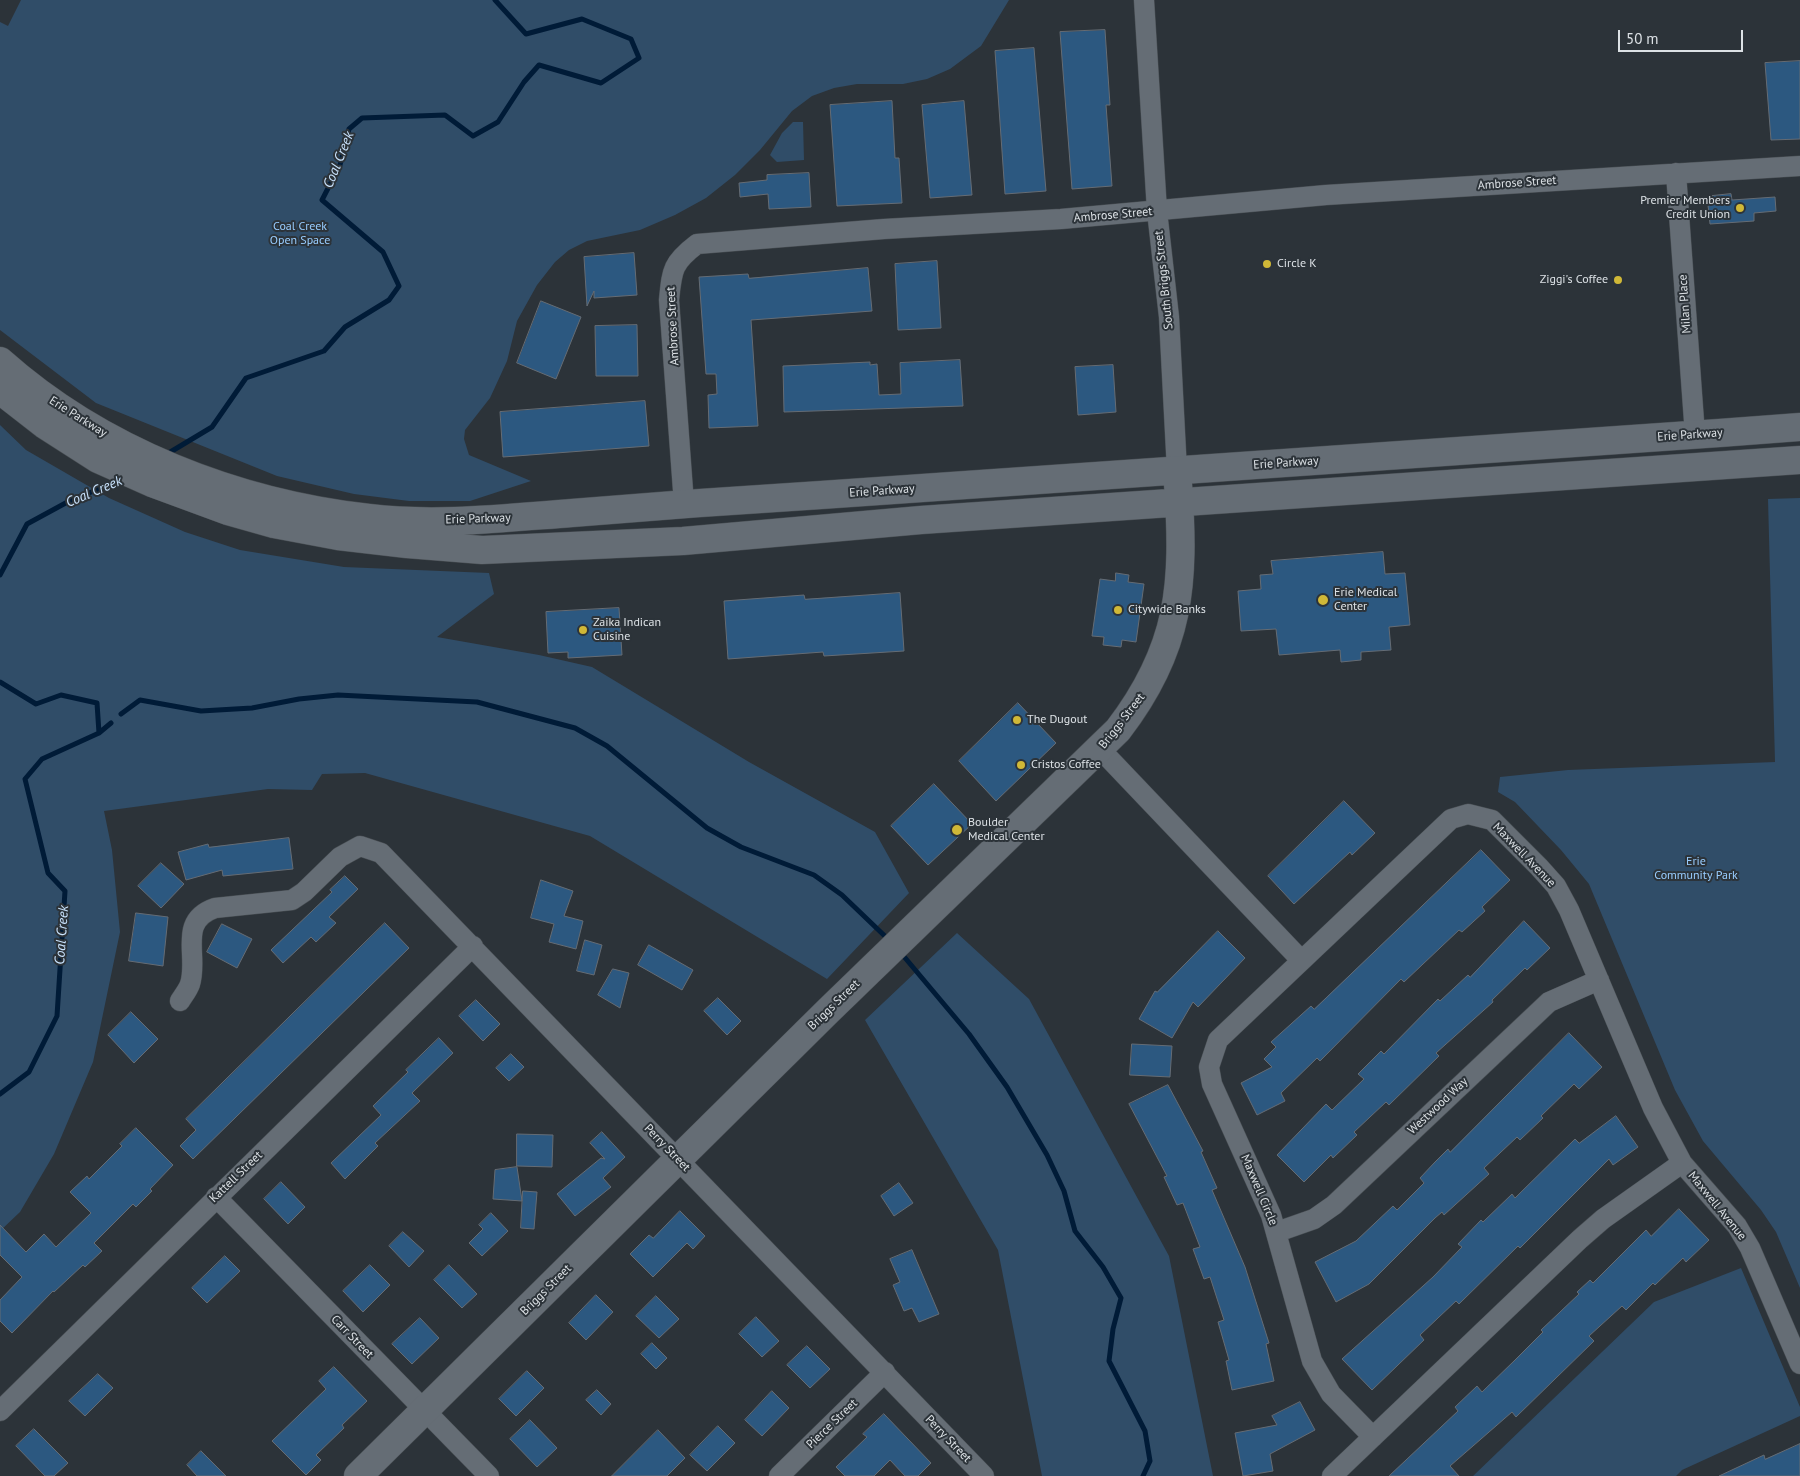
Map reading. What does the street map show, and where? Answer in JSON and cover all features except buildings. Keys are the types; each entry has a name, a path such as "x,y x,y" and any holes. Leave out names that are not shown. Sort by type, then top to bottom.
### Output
{"main road":[{"name":"Erie Parkway","path":"0,361 98,459 152,483 228,511 274,524 338,536 482,550 683,541 921,520 1800,460"},
{"name":"Erie Parkway","path":"0,390 55,418 128,447 183,472 251,495 308,509 373,519 469,521 684,504 1800,427"},
{"name":"Briggs Street","path":"358,1476 876,964 1101,750 1118,730 1148,688 1176,616 1180,578 1177,471"}],"street":[{"name":"South Briggs Street","path":"1144,0 1157,211 1169,317 1177,471"},
{"name":"Ambrose Street","path":"684,504 669,300 671,274 680,257 697,244 884,229 1157,211 1326,195 1800,166"},
{"name":"Milan Place","path":"1676,173 1695,435"},
{"path":"1101,750 1301,960"},
{"name":"Maxwell Avenue","path":"1301,960 1450,819 1468,814 1492,820 1556,886 1569,910 1653,1108 1682,1163 1737,1226 1750,1248 1800,1364"},
{"name":"Perry Street","path":"180,1001 190,985 192,930 198,919 206,912 215,908 292,900 304,892 340,857 360,846 381,852 474,946 984,1476"},
{"name":"Kattell Street","path":"0,1411 474,946"},
{"name":"Maxwell Circle","path":"1301,960 1218,1040 1209,1067 1212,1084 1277,1232 1312,1361 1331,1394 1373,1437"},
{"name":"Westwood Way","path":"1277,1232 1314,1219 1334,1205 1548,1002 1599,980"},
{"path":"1332,1476 1580,1239 1603,1219 1682,1163"},
{"name":"Carr Street","path":"216,1197 424,1412 489,1476"},
{"name":"Pierce Street","path":"779,1476 884,1372"}],"green space":[{"name":"Coal Creek Open Space","path":"21,0 1009,0 981,46 950,69 927,79 903,84 857,84 834,88 812,96 792,111 760,150 735,175 706,198 675,215 640,230 587,241 569,250 555,262 537,285 517,321 507,361 490,398 465,430 464,439 469,455 531,481 470,501 409,501 354,494 277,476 96,403 0,330 0,22 8,26"},
{"path":"793,122 803,122 804,160 777,162 770,155 782,133"},
{"path":"0,425 26,450 109,498 185,532 240,550 344,567 489,573 494,594 437,637 539,655 592,667 749,762 875,832 909,893 827,979 590,836 365,773 322,774 312,790 268,789 104,811 112,850 120,932 93,1062 54,1154 20,1212 0,1231"},
{"name":"Erie Community Park","path":"1800,498 1800,1288 1776,1232 1761,1210 1703,1141 1675,1090 1589,884 1561,850 1515,802 1498,792 1500,777 1568,770 1775,762 1768,499"},
{"path":"957,933 1029,999 1169,1256 1213,1476 1042,1476 998,1250 865,1020"},
{"path":"1741,1268 1800,1407 1800,1416 1682,1470 1676,1476 1473,1476 1654,1302"}],"waterway":[{"name":"Coal Creek","path":"167,454 212,427 246,378 324,351 345,327 389,300 399,286 383,252 322,200 340,165 349,129 362,118 445,115 473,136 498,122 524,82 539,65 601,83 639,58 631,39 582,19 526,34 495,0"},
{"name":"Coal Creek","path":"0,575 27,524 73,499 123,480"},
{"name":"Coal Creek","path":"0,682 36,704 61,695 97,703 99,733 42,759 25,779 48,873 65,891 57,1016 29,1072 0,1094"},
{"path":"121,714 140,700 201,711 252,708 299,699 338,695 477,702 575,728 607,746 707,828 741,847 814,875 842,895 890,941"},
{"path":"99,733 111,723"},
{"path":"901,953 969,1034 1007,1087 1047,1155 1064,1191 1075,1231 1103,1267 1121,1298 1113,1329 1109,1361 1145,1431 1150,1461 1143,1476"}],"place":[{"name":"Premier Members Credit Union","path":"1740,208"},
{"name":"Circle K","path":"1267,264"},
{"name":"Ziggi's Coffee","path":"1618,280"},
{"name":"Erie Medical Center","path":"1323,600"},
{"name":"Citywide Banks","path":"1118,610"},
{"name":"Zaika Indican Cuisine","path":"583,630"},
{"name":"The Dugout","path":"1017,720"},
{"name":"Cristos Coffee","path":"1021,765"},
{"name":"Boulder Medical Center","path":"957,830"}]}
